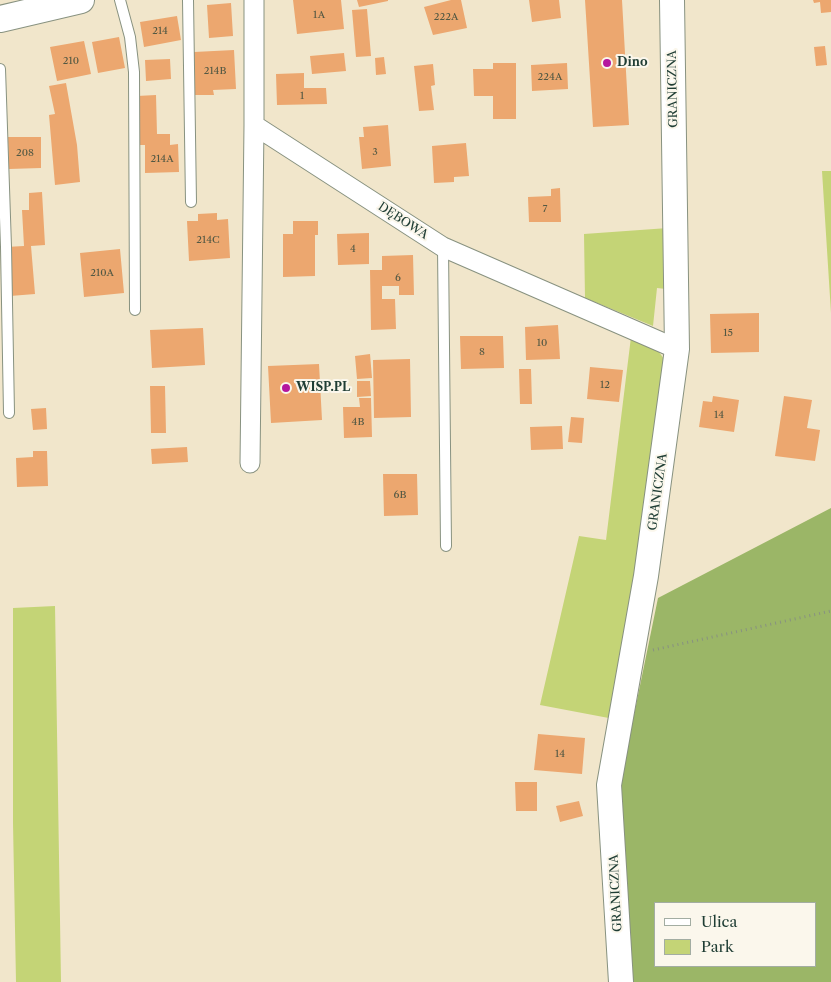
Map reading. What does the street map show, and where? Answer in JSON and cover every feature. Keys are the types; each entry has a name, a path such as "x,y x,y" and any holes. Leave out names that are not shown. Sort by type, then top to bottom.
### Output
{"main road":[{"path":"0,18 81,0"}],"street":[{"path":"250,463 254,0"},
{"name":"GRANICZNA","path":"621,982 610,785 646,576 677,349 672,0"},
{"name":"DĘBOWA","path":"254,125 443,247 677,349"}],"lane":[{"path":"120,0 130,37 134,72 135,310"},
{"path":"188,0 191,202"},
{"path":"0,68 6,237 9,413"},
{"path":"443,247 446,546"}],"path":[{"path":"633,654 831,611"}],"green space":[{"path":"822,171 831,171 831,313"},
{"path":"668,228 666,289 657,288 653,326 585,298 584,234"},
{"path":"631,337 656,348 664,359 636,572 614,719 540,705 579,536 606,540"},
{"path":"831,508 831,982 631,982 620,783 658,598"},
{"path":"55,606 61,982 16,982 13,823 13,608"}],"building":[{"path":"293,0 341,0 344,29 297,34"},
{"path":"357,0 388,0 388,1 359,7"},
{"path":"451,0 461,0 467,28 433,35 424,7"},
{"path":"529,0 559,0 561,18 532,22"},
{"name":"Dino","path":"585,0 622,0 629,125 593,127"},
{"path":"813,0 831,0 831,12 821,13 820,2 814,3"},
{"path":"231,3 233,36 209,38 207,5"},
{"path":"367,9 371,56 356,57 352,10"},
{"path":"177,16 181,40 144,47 140,22"},
{"path":"119,37 125,68 98,73 92,42"},
{"path":"84,41 91,74 57,81 50,47"},
{"path":"825,46 827,65 816,66 814,47"},
{"path":"234,50 236,89 213,90 214,95 195,95 194,52"},
{"path":"344,53 346,71 312,74 310,56"},
{"path":"384,57 386,74 376,75 375,58"},
{"path":"170,59 171,79 146,81 145,60"},
{"path":"493,63 516,63 516,119 493,119 493,96 474,96 473,69 493,69"},
{"path":"567,63 568,89 532,91 531,65"},
{"path":"433,64 435,85 431,86 434,110 419,111 414,66"},
{"path":"304,73 304,88 326,88 327,104 277,105 276,74"},
{"path":"66,83 77,145 80,182 55,185 49,115 55,114 49,86"},
{"path":"156,95 157,134 170,134 170,145 178,144 179,172 145,173 145,145 139,145 137,96"},
{"path":"388,125 391,166 362,169 359,137 364,137 363,127"},
{"path":"8,137 41,137 41,168 9,169"},
{"path":"466,143 469,176 454,177 454,182 434,183 432,146"},
{"path":"560,188 561,222 529,222 528,197 551,196 551,189"},
{"path":"42,192 45,245 31,246 35,294 10,296 6,247 24,246 22,210 29,210 29,193"},
{"path":"217,213 217,220 228,219 230,258 189,261 187,221 198,221 198,214"},
{"path":"293,221 318,221 318,235 315,235 315,276 283,277 283,234 293,234"},
{"path":"369,233 369,264 338,265 337,234"},
{"path":"120,249 124,293 84,297 80,253"},
{"path":"413,255 414,295 399,295 399,286 382,286 382,299 395,299 396,329 371,330 370,270 382,270 382,256"},
{"path":"759,313 759,352 711,353 710,314"},
{"path":"558,325 560,359 526,360 525,327"},
{"path":"203,328 205,365 152,368 150,330"},
{"path":"460,336 503,336 504,368 461,369"},
{"path":"370,354 372,378 357,379 355,356"},
{"path":"410,359 411,417 374,418 373,360"},
{"path":"319,364 322,420 271,423 268,366"},
{"path":"590,367 623,370 619,402 587,399"},
{"path":"519,369 531,369 532,404 520,404"},
{"path":"357,381 370,381 371,396 357,397"},
{"path":"150,386 165,386 166,433 151,433"},
{"path":"713,396 739,400 734,432 699,427 703,401 712,402"},
{"path":"784,396 812,400 807,428 820,430 815,461 775,456"},
{"path":"359,398 371,398 372,437 344,438 343,407 360,407"},
{"path":"46,408 47,429 33,430 31,409"},
{"path":"571,417 584,418 582,443 568,442"},
{"path":"562,426 563,449 531,450 530,427"},
{"path":"187,447 188,462 152,464 151,449"},
{"path":"33,451 47,451 48,486 17,487 16,458 33,457"},
{"path":"383,474 417,474 418,515 384,516"},
{"path":"538,734 585,738 582,774 534,770"},
{"path":"515,782 537,782 537,811 516,811"},
{"path":"579,801 583,816 560,822 556,806"}],"place":[{"name":"Dino","path":"607,63"},
{"name":"WISP.PL","path":"286,388"}]}
